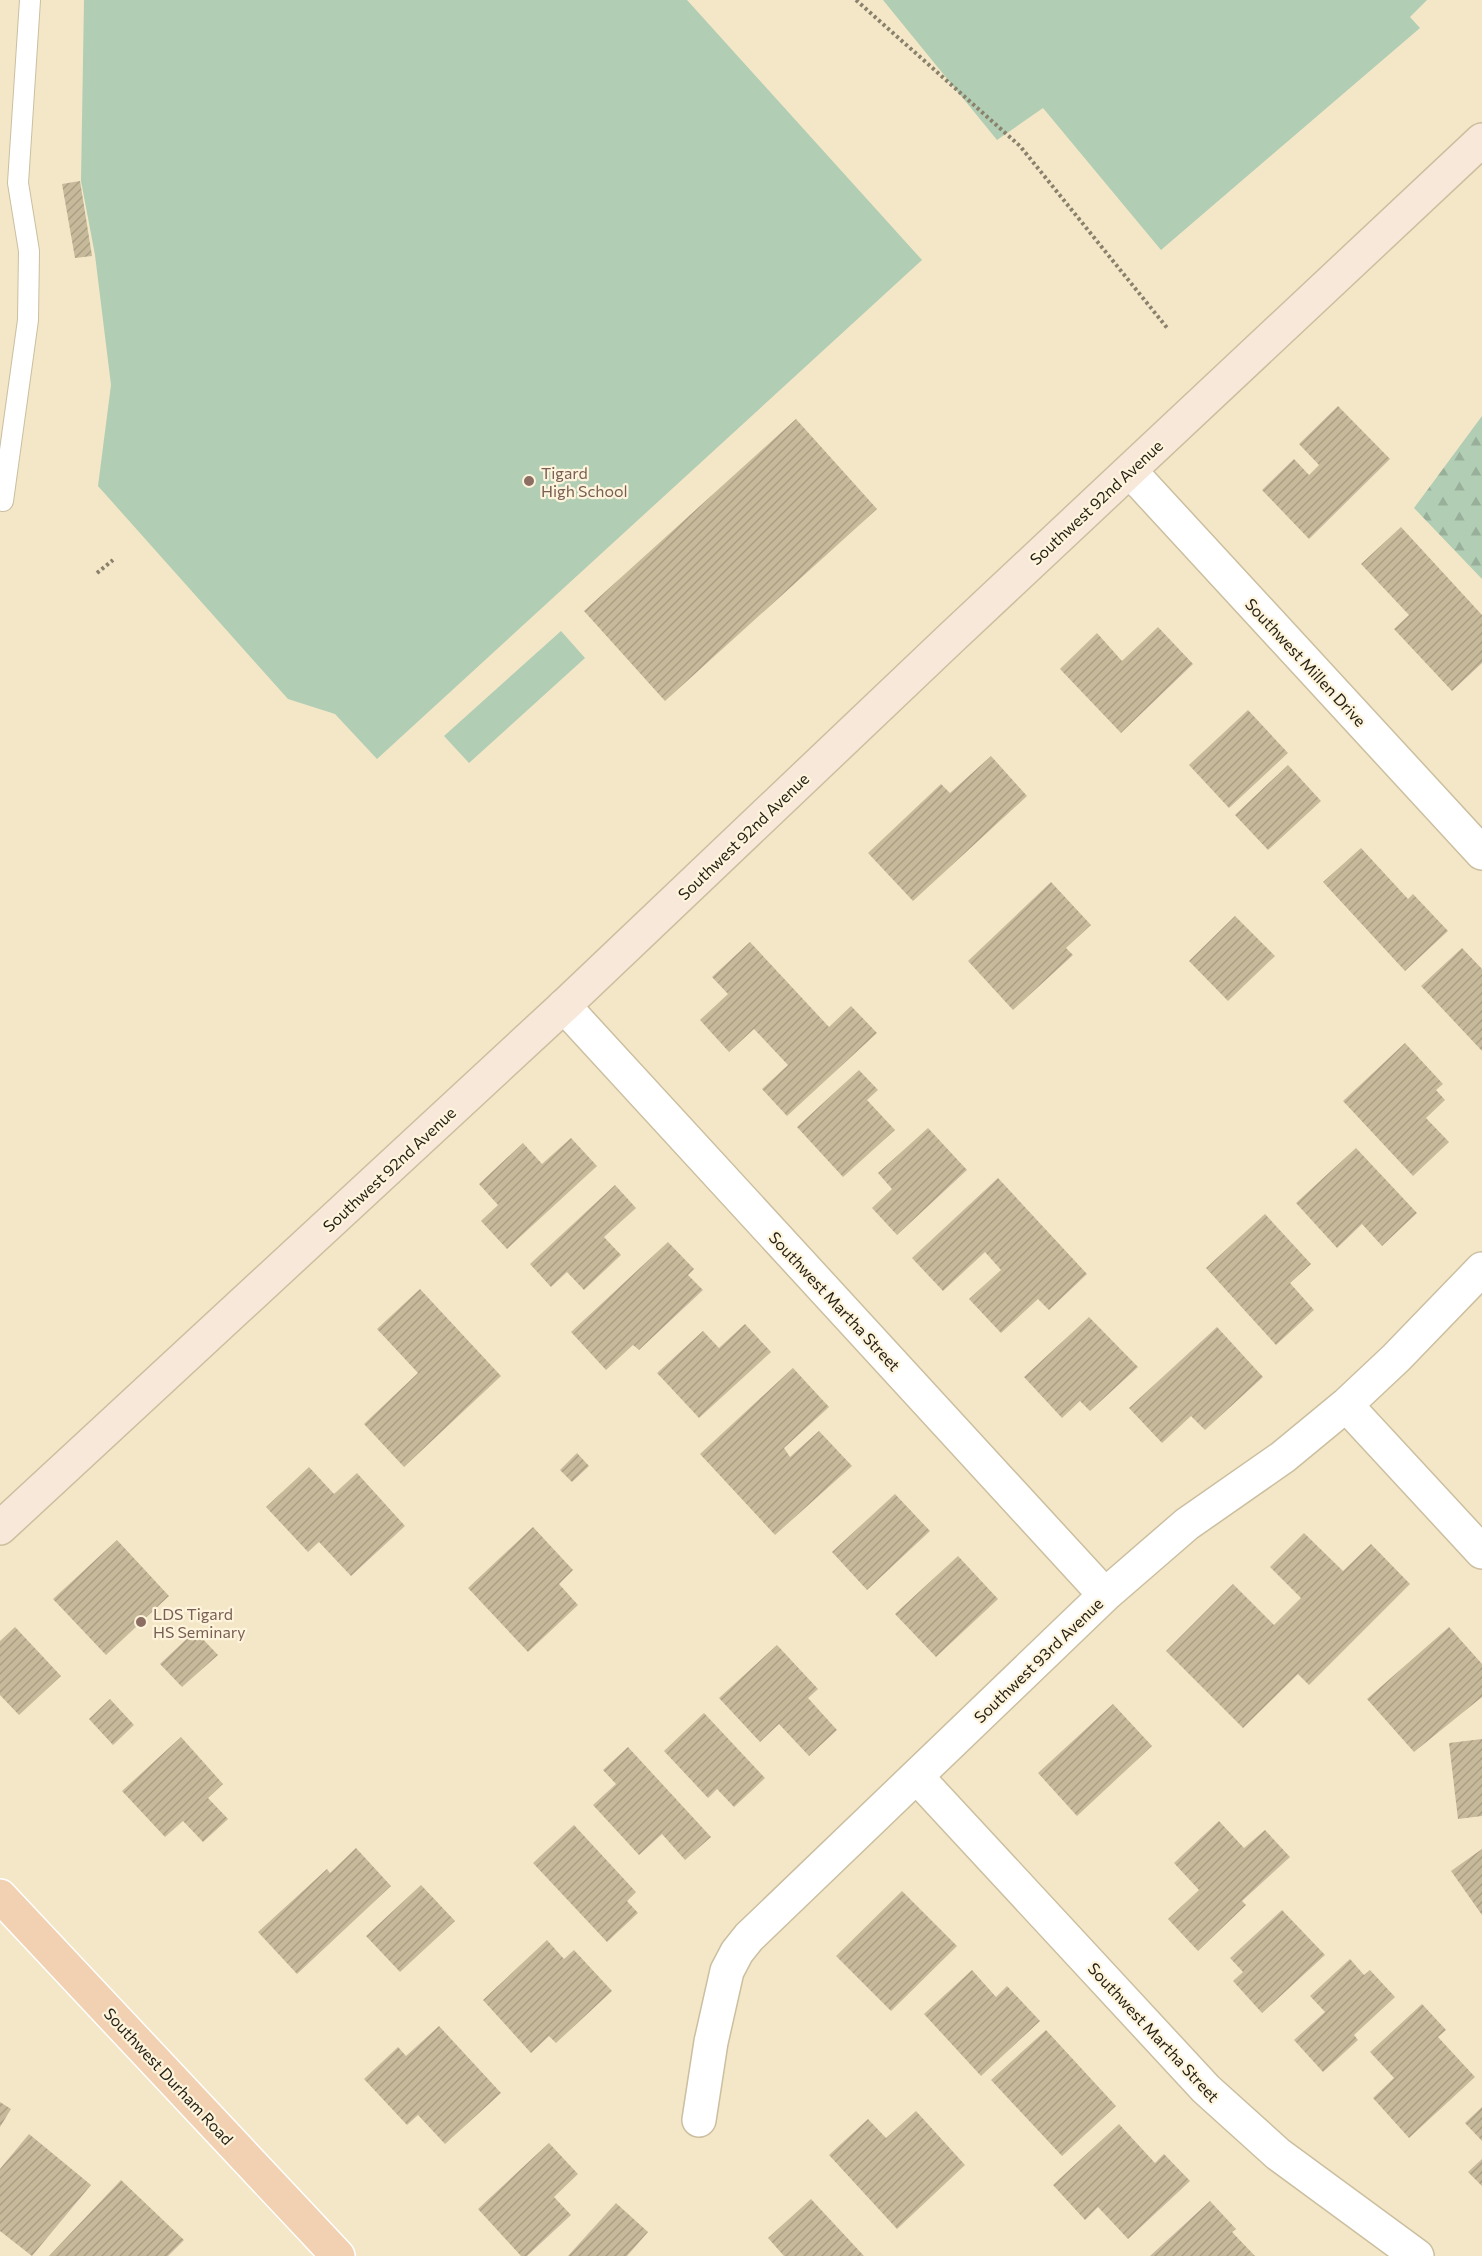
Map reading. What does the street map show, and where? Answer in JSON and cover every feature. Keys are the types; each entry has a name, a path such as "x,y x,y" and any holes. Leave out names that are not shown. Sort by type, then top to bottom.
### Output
{"main road":[{"name":"Southwest Durham Road","path":"0,1896 338,2256"}],"street":[{"name":"Southwest 92nd Avenue","path":"0,1528 564,1006 950,639 1482,140"},
{"name":"Southwest Millen Drive","path":"1130,471 1482,853"},
{"name":"Southwest Martha Street","path":"564,1006 1105,1595"},
{"name":"Southwest 93rd Avenue","path":"699,2120 727,1971 737,1952 749,1937 1105,1595 1187,1524 1283,1457 1346,1405 1396,1358 1482,1269"},
{"path":"1346,1405 1482,1552"},
{"name":"Southwest Martha Street","path":"917,1777 1206,2089 1278,2154 1417,2256"}],"lane":[{"path":"3,501 28,320 29,251 18,183 30,0"}],"path":[{"path":"856,0 1020,146 1168,329"},
{"path":"97,573 113,560"}],"green space":[{"path":"84,0 687,0 922,260 377,759 335,714 288,699 98,486 111,385 95,255 81,181"},
{"path":"883,0 1427,0 1410,17 1420,28 1161,250 1043,108 997,140"},
{"path":"1482,416 1482,579 1414,508"},
{"path":"561,631 585,658 469,763 444,736"}],"building":[{"path":"80,181 92,256 75,258 62,184"},
{"path":"1338,406 1390,459 1309,539 1262,490 1294,459 1309,475 1319,465 1299,444"},
{"path":"796,419 877,509 665,701 584,611"},
{"path":"1401,527 1482,615 1482,663 1452,691 1394,629 1409,615 1361,564"},
{"path":"1158,627 1193,664 1121,733 1060,669 1097,633 1122,661"},
{"path":"1248,710 1288,753 1229,808 1189,765"},
{"path":"991,756 1027,796 913,901 868,853 941,784 950,793"},
{"path":"1288,765 1321,801 1268,850 1235,815"},
{"path":"1361,848 1408,899 1413,894 1448,931 1405,971 1323,882"},
{"path":"1051,882 1091,925 1066,948 1073,955 1013,1010 968,961"},
{"path":"1235,916 1275,956 1228,1001 1189,961"},
{"path":"750,942 829,1027 851,1006 877,1033 787,1116 762,1089 788,1065 754,1029 729,1052 700,1020 728,994 712,977"},
{"path":"1462,948 1482,969 1482,1051 1421,986"},
{"path":"1405,1043 1443,1084 1436,1090 1445,1100 1426,1118 1449,1142 1413,1176 1343,1101"},
{"path":"859,1070 878,1090 867,1100 895,1130 843,1177 797,1127"},
{"path":"928,1128 967,1170 897,1235 872,1208 892,1189 878,1173"},
{"path":"571,1138 597,1166 507,1249 481,1221 498,1205 479,1184 523,1143 542,1164"},
{"path":"1356,1148 1417,1213 1382,1246 1362,1224 1337,1248 1296,1203"},
{"path":"998,1178 1087,1274 1049,1310 1038,1299 1001,1333 969,1299 1001,1270 985,1252 943,1291 912,1258"},
{"path":"615,1185 636,1208 604,1237 621,1255 584,1290 567,1272 551,1287 530,1264"},
{"path":"1265,1214 1311,1264 1290,1283 1314,1310 1276,1345 1206,1268"},
{"path":"668,1242 694,1269 688,1275 703,1290 639,1350 633,1345 606,1370 571,1332"},
{"path":"420,1289 501,1376 404,1467 364,1424 418,1373 377,1329"},
{"path":"1089,1317 1138,1367 1090,1411 1080,1401 1062,1418 1024,1377"},
{"path":"745,1324 771,1352 699,1418 657,1373 703,1331 719,1348"},
{"path":"1217,1327 1263,1377 1205,1430 1191,1416 1162,1443 1129,1408"},
{"path":"793,1368 829,1407 784,1448 790,1457 819,1431 852,1466 775,1535 700,1454"},
{"path":"577,1453 589,1466 572,1482 560,1470"},
{"path":"309,1467 334,1494 357,1473 405,1526 351,1576 319,1542 308,1552 266,1507"},
{"path":"895,1494 930,1531 867,1590 832,1552"},
{"path":"533,1527 573,1570 559,1584 578,1605 528,1652 468,1588"},
{"path":"1304,1533 1343,1571 1371,1544 1410,1584 1309,1685 1298,1674 1243,1728 1166,1651 1233,1584 1274,1625 1301,1598 1270,1567"},
{"path":"117,1540 169,1596 106,1655 53,1599"},
{"path":"958,1556 998,1599 936,1657 895,1614"},
{"path":"15,1627 61,1676 19,1715 0,1695 0,1641"},
{"path":"1449,1627 1482,1664 1482,1697 1414,1752 1367,1699"},
{"path":"195,1631 218,1655 182,1687 160,1664"},
{"path":"777,1645 818,1689 808,1698 837,1730 809,1756 779,1724 760,1742 719,1698"},
{"path":"110,1699 134,1725 113,1745 89,1719"},
{"path":"1113,1704 1152,1746 1077,1816 1038,1773"},
{"path":"704,1713 765,1778 734,1807 717,1789 708,1798 664,1751"},
{"path":"181,1737 223,1784 208,1798 228,1819 203,1842 183,1821 165,1837 122,1791"},
{"path":"1482,1739 1482,1816 1458,1819 1449,1743"},
{"path":"628,1747 711,1837 685,1860 662,1834 639,1855 593,1805 616,1784 603,1770"},
{"path":"1219,1821 1244,1848 1265,1830 1290,1857 1242,1901 1246,1905 1198,1951 1168,1919 1199,1890 1174,1863"},
{"path":"574,1825 636,1892 627,1901 638,1913 607,1942 533,1863"},
{"path":"356,1848 391,1886 297,1974 258,1932 327,1869 330,1873"},
{"path":"1482,1849 1482,1915 1451,1871"},
{"path":"421,1885 455,1921 400,1972 366,1936"},
{"path":"902,1891 957,1946 891,2011 836,1956"},
{"path":"1282,1910 1325,1955 1262,2013 1233,1981 1243,1972 1230,1958"},
{"path":"547,1940 564,1959 574,1950 612,1991 556,2043 549,2036 531,2053 483,2000"},
{"path":"1350,1959 1364,1975 1370,1970 1395,1997 1354,2035 1358,2040 1323,2072 1294,2040 1325,2012 1310,1996"},
{"path":"972,1970 996,1997 1007,1986 1040,2021 981,2076 924,2014"},
{"path":"1422,2004 1446,2030 1438,2037 1475,2077 1409,2138 1373,2098 1394,2078 1370,2052"},
{"path":"439,2026 501,2093 445,2144 418,2115 407,2125 364,2079 398,2047 406,2056"},
{"path":"1046,2030 1116,2106 1062,2156 991,2080"},
{"path":"0,2102 11,2109 0,2127"},
{"path":"1482,2107 1482,2141 1465,2123"},
{"path":"916,2111 965,2165 897,2229 829,2155 868,2119 886,2138"},
{"path":"1119,2124 1155,2163 1164,2154 1190,2181 1128,2239 1098,2207 1085,2220 1053,2185"},
{"path":"29,2134 91,2185 32,2256 0,2231 0,2169"},
{"path":"549,2143 578,2174 554,2197 571,2215 527,2256 521,2256 478,2209"},
{"path":"1482,2159 1482,2186 1468,2172"},
{"path":"121,2180 184,2240 168,2256 49,2256"},
{"path":"811,2199 864,2256 784,2256 768,2238"},
{"path":"1210,2201 1236,2229 1232,2232 1255,2256 1150,2256"},
{"path":"616,2203 648,2232 627,2256 568,2256"}],"place":[{"name":"Tigard High School","path":"529,481"},
{"name":"LDS Tigard HS Seminary","path":"141,1622"}]}
